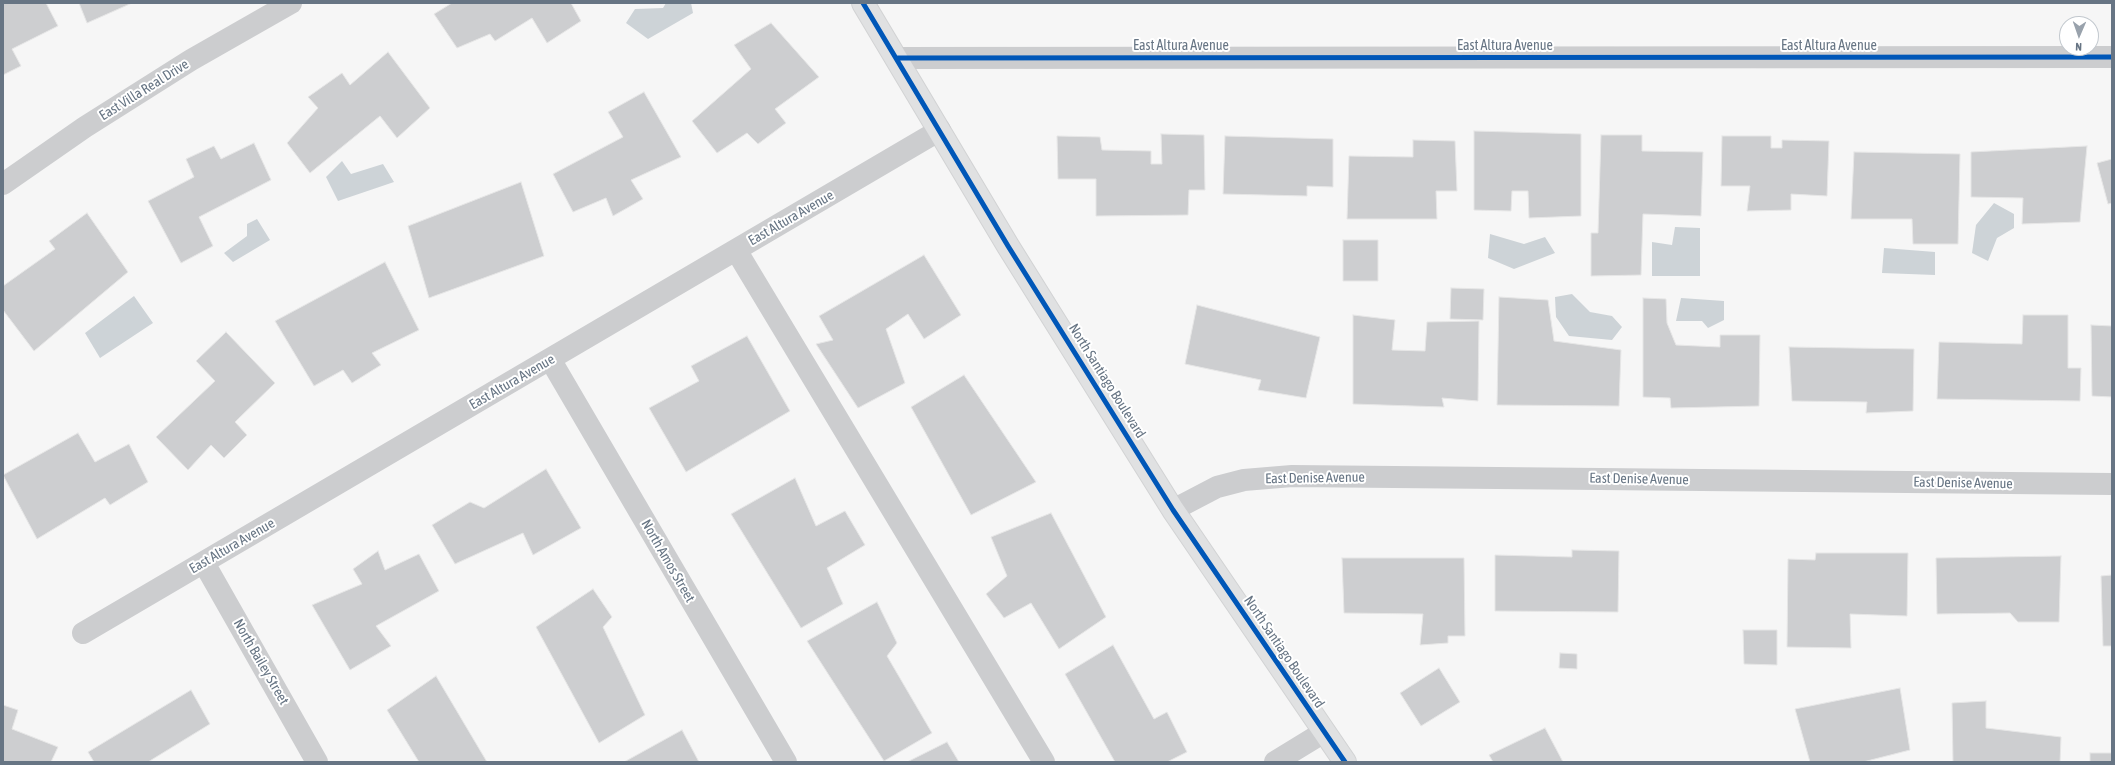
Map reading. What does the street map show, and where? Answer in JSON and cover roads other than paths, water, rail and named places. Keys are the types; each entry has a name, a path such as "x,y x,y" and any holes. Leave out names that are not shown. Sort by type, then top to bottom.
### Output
{"main road":[{"name":"North Santiago Boulevard","path":"864,3 898,58 1008,246 1173,510 1345,762"}],"street":[{"name":"East Villa Real Drive","path":"3,184 85,127 191,60 291,3"},
{"name":"East Altura Avenue","path":"898,58 2112,57"},
{"name":"East Altura Avenue","path":"84,633 940,130"},
{"path":"736,250 1044,762"},
{"name":"North Amos Street","path":"550,359 786,762"},
{"name":"East Denise Avenue","path":"1173,510 1217,487 1244,480 1292,476 2112,484"},
{"name":"North Bailey Street","path":"204,562 317,762"},
{"path":"1275,762 1324,732"}]}
